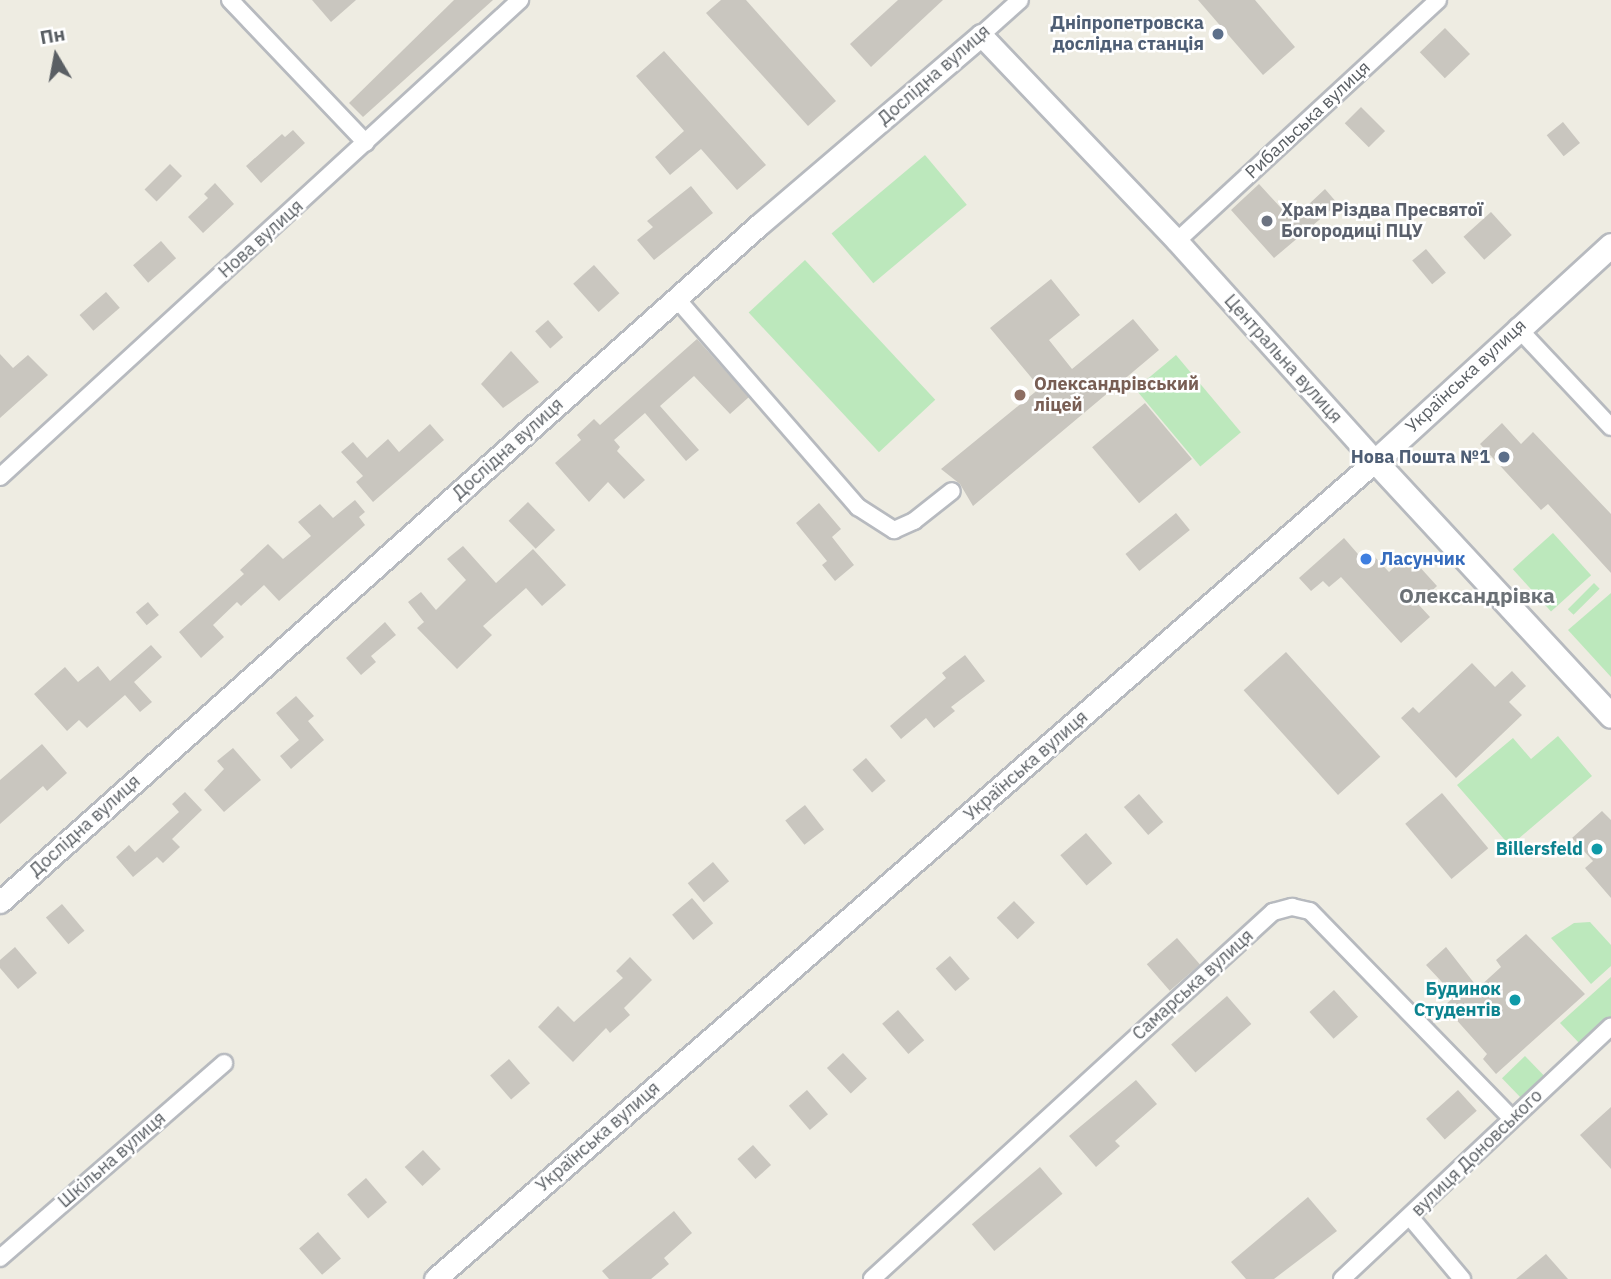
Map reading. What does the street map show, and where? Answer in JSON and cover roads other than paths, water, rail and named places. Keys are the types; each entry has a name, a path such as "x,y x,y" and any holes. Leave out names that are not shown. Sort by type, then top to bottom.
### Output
{"main road":[{"name":"Українська вулиця","path":"1374,461 1517,327 1611,245"},
{"name":"Центральна вулиця","path":"1374,461 1611,716"}],"street":[{"path":"230,0 366,143"},
{"name":"Нова вулиця","path":"0,477 520,0"},
{"name":"Дослідна вулиця","path":"0,902 677,299 1020,0"},
{"name":"Рибальська вулиця","path":"1177,241 1438,0"},
{"name":"Центральна вулиця","path":"981,35 1177,241 1374,461"},
{"path":"677,299 858,507 894,530 914,521 952,491"},
{"path":"1517,327 1611,427"},
{"name":"Українська вулиця","path":"435,1279 1374,461"},
{"name":"Самарська вулиця","path":"872,1279 1273,912 1292,907 1310,911 1511,1118"},
{"name":"вулиця Доновського","path":"1342,1279 1611,1026"},
{"name":"Шкільна вулиця","path":"0,1258 224,1063"},
{"path":"1410,1217 1462,1279"}],"place":[{"name":"Дніпропетровска дослідна станція","path":"1218,34"},
{"name":"Храм Різдва Пресвятої Богородиці ПЦУ","path":"1267,221"},
{"name":"Олександрівський ліцей","path":"1020,395"},
{"name":"Нова Пошта №1","path":"1504,457"},
{"name":"Ласунчик","path":"1366,559"},
{"name":"Billersfeld","path":"1597,849"},
{"name":"Будинок Студентів","path":"1515,1000"}],"district":[{"name":"Олександрівка","path":"1477,595"}]}
